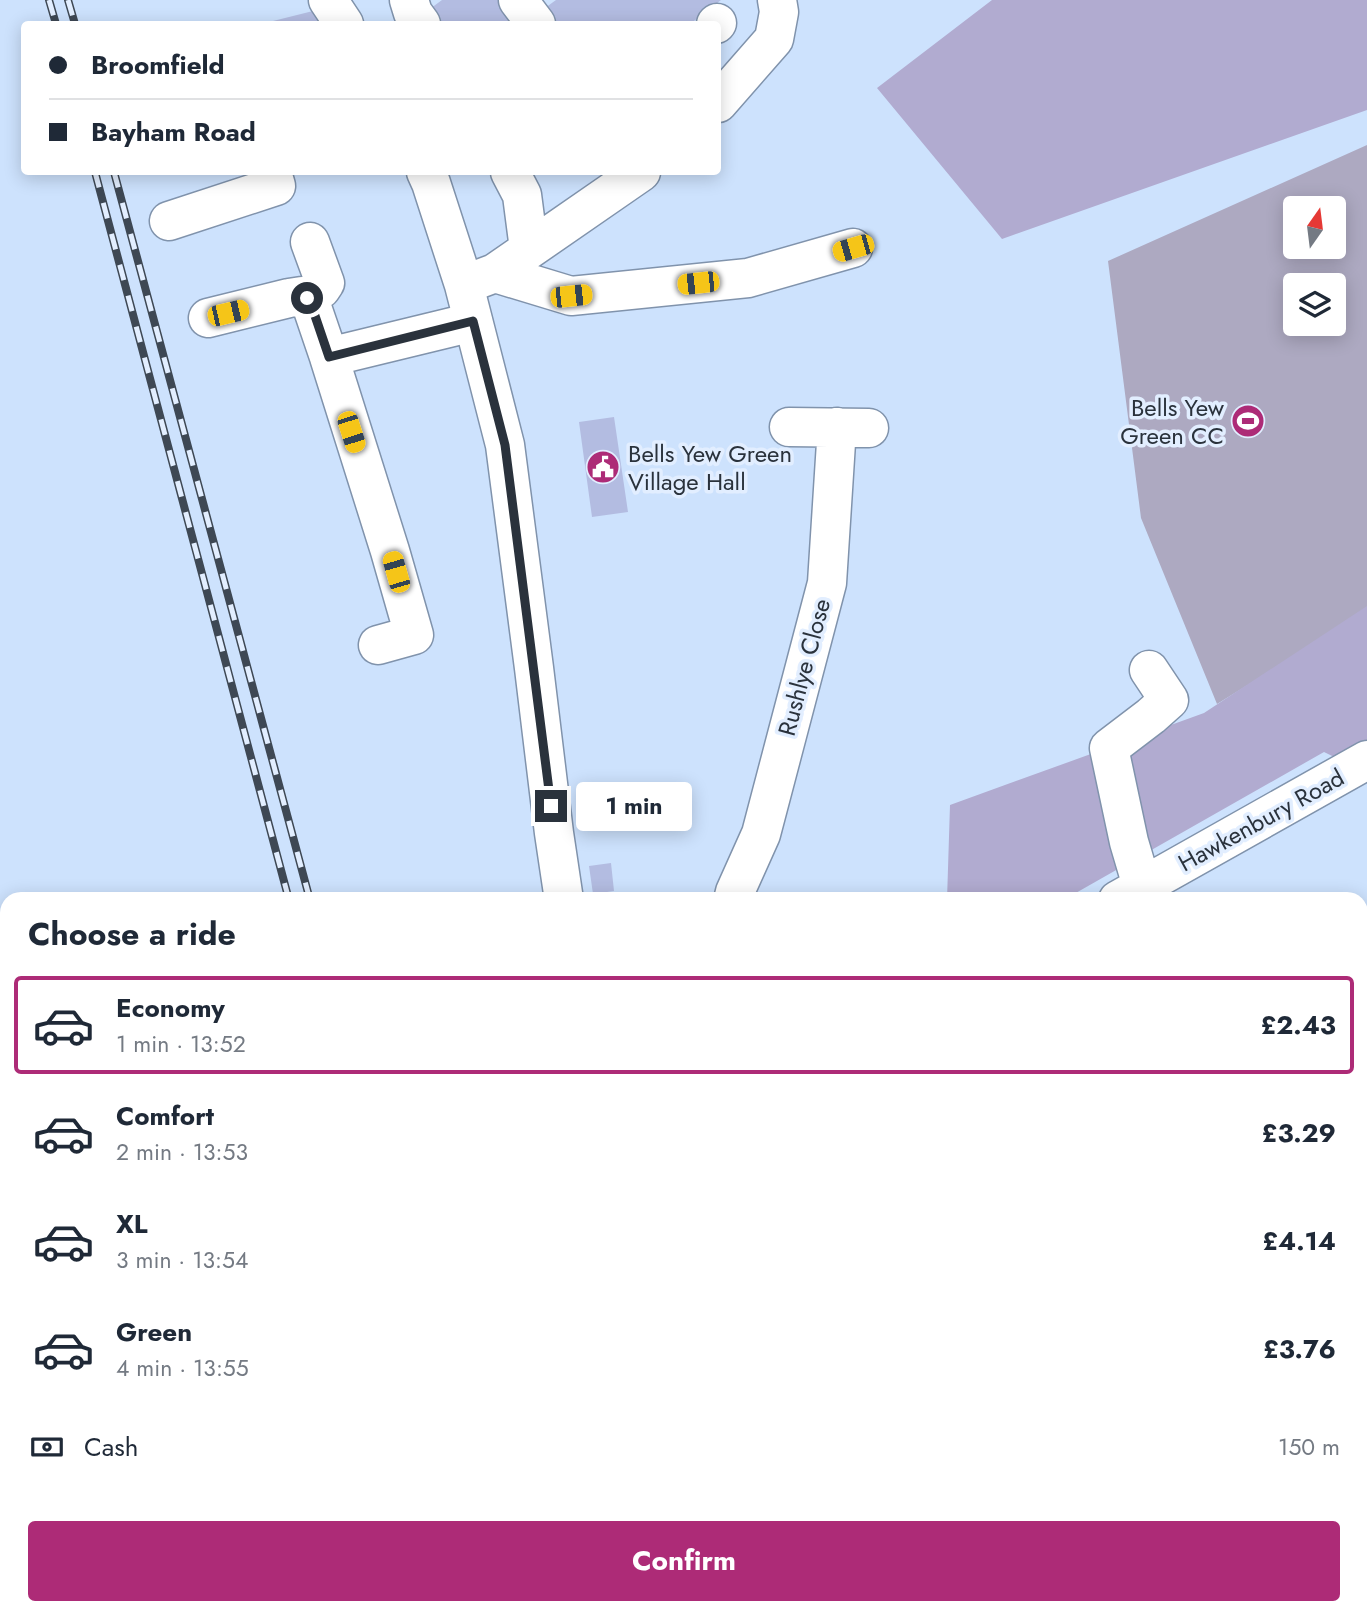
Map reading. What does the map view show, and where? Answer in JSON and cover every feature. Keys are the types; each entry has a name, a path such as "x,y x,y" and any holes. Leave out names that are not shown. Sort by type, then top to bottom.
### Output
{"street":[{"path":"328,0 342,21"},
{"path":"409,0 419,21"},
{"path":"518,0 534,21"},
{"path":"721,100 774,39 779,12 777,0"},
{"path":"169,221 276,186 273,175"},
{"path":"428,175 480,279 473,321 505,445 563,892"},
{"path":"512,175 522,195 529,249"},
{"path":"480,279 529,249 637,175"},
{"path":"310,242 324,284 310,303"},
{"path":"480,279 571,296 748,278 853,248"},
{"path":"208,318 302,296 310,303 390,551 414,635 378,645"},
{"path":"329,357 473,321"},
{"name":"Rushlye Close","path":"735,892 761,834 827,583 853,428 789,427"},
{"path":"1130,892 1129,842 1109,748 1169,700 1149,670"},
{"name":"Hawkenbury Road","path":"1132,892 1367,760"}],"shaded area":[{"path":"992,0 1367,0 1367,110 1002,239 877,88"},
{"name":"Bells Yew Green CC","path":"1367,145 1367,611 1217,704 1141,518 1108,261"},
{"path":"1367,606 1367,773 1324,752 1078,892 947,892 950,805 1204,713"}],"building":[{"path":"442,0 504,0 521,21 429,21 423,14"},
{"path":"556,0 721,0 694,21 555,21 545,8"},
{"path":"321,9 324,21 273,21"},
{"name":"Bells Yew Green Village Hall","path":"614,417 628,512 592,517 579,422"},
{"path":"611,863 614,891 593,892 589,866"}],"railway":[{"path":"49,0 55,21"},
{"path":"68,0 74,21"},
{"path":"96,175 287,892"},
{"path":"115,175 308,892"}],"place":[{"name":"Bells Yew Green CC","path":"1248,421"},
{"name":"Bells Yew Green Village Hall","path":"603,467"}],"route":[{"path":"307,298 329,357 473,321 505,445 551,806"}]}
